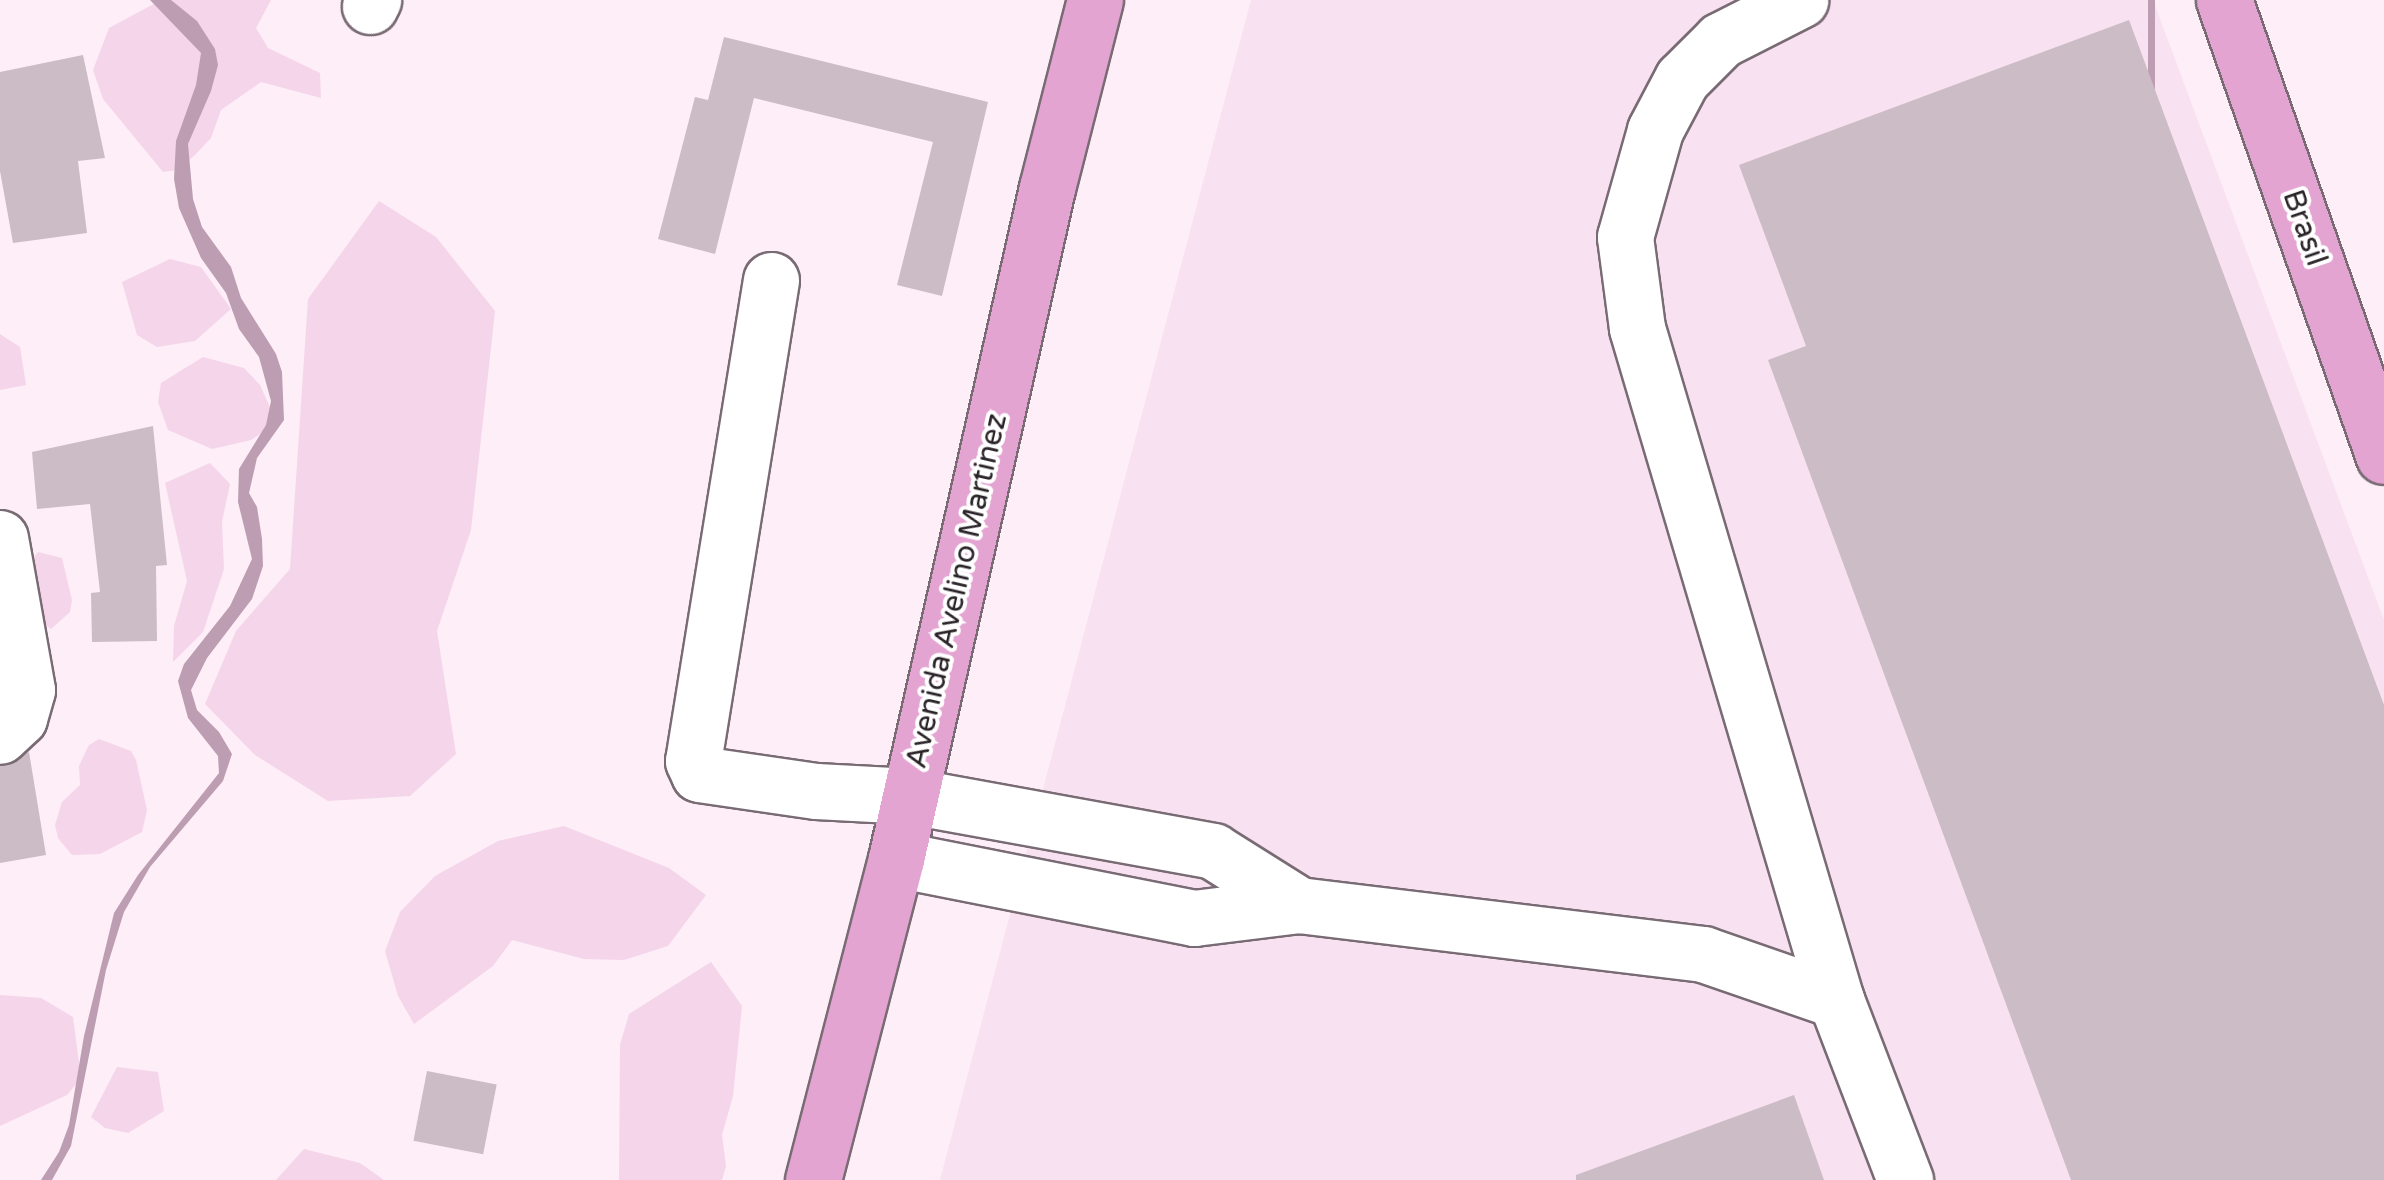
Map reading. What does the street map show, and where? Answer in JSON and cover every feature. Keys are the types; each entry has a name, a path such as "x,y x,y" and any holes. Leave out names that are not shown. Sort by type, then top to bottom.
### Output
{"main road":[{"name":"Avenida Avelino Martinez","path":"813,1180 896,860 1048,188 1095,0"},
{"name":"Brasil","path":"2224,0 2384,456"}],"street":[{"path":"1800,0 1721,40 1682,80 1655,130 1625,237 1637,328 1836,1000 1905,1180"},
{"path":"771,280 693,761 699,774 816,791 911,796 1213,851 1298,905"},
{"path":"0,538 26,690 9,727"},
{"path":"896,860 1194,918 1298,905 1702,954 1836,1000"}],"shaded area":[{"path":"150,0 171,0 197,21 215,49 218,65 211,91 188,144 193,199 202,227 231,267 241,298 276,354 282,372 284,420 257,458 249,493 257,507 263,566 252,599 207,658 191,690 197,710 219,732 232,754 223,781 150,867 124,912 106,970 71,1146 52,1180 41,1180 59,1152 69,1125 84,1036 114,913 138,875 219,773 218,756 188,718 178,681 184,664 230,606 252,559 238,502 239,469 266,425 271,401 259,357 239,329 226,293 201,258 179,208 174,179 176,141 196,85 201,53"},
{"path":"161,0 271,0 256,28 268,48 320,73 321,98 261,82 221,110 211,138 195,155 177,170 163,172 103,99 93,70 109,28"},
{"path":"1251,0 2153,0 2384,620 2384,1180 940,1180"},
{"path":"2148,0 2155,0 2155,692 2148,692"},
{"path":"379,201 436,237 495,311 471,530 437,631 456,754 410,796 328,801 255,755 205,704 236,631 290,569 308,299"},
{"path":"170,259 201,267 231,309 195,341 157,347 137,335 122,282"},
{"path":"0,334 20,347 26,385 0,390"},
{"path":"203,357 244,368 260,385 277,423 251,440 212,449 168,430 158,402 161,383"},
{"path":"210,463 230,484 222,522 224,569 203,632 173,662 174,626 187,581 165,483"},
{"path":"38,552 62,558 72,600 70,612 51,629 40,620 38,591 20,574"},
{"path":"99,739 131,751 136,760 147,810 142,832 100,854 72,855 58,838 55,825 62,802 80,785 79,766 89,745"},
{"path":"564,826 669,868 706,895 668,946 624,960 584,959 512,940 493,966 414,1024 398,996 385,951 400,912 435,876 498,841"},
{"path":"711,962 742,1006 733,1096 722,1135 726,1166 722,1180 619,1180 620,1045 629,1014"},
{"path":"0,995 41,998 73,1017 81,1078 67,1095 0,1126"},
{"path":"117,1067 158,1072 164,1111 128,1133 105,1128 91,1117"},
{"path":"304,1149 360,1163 384,1180 276,1180"}],"building":[{"path":"2129,20 2384,705 2384,1180 2071,1180 1768,360 1806,346 1739,165"},
{"path":"724,37 988,102 942,296 897,285 933,142 754,98 715,254 658,239 695,97 708,100"},
{"path":"83,55 105,158 78,161 87,233 13,243 0,171 0,72"},
{"path":"153,426 167,565 156,566 157,641 92,642 91,593 100,592 90,504 37,509 32,452"},
{"path":"29,752 46,855 0,863 0,766"},
{"path":"427,1071 497,1085 483,1154 413,1141"},
{"path":"1794,1095 1824,1180 1576,1180 1576,1175"}]}
